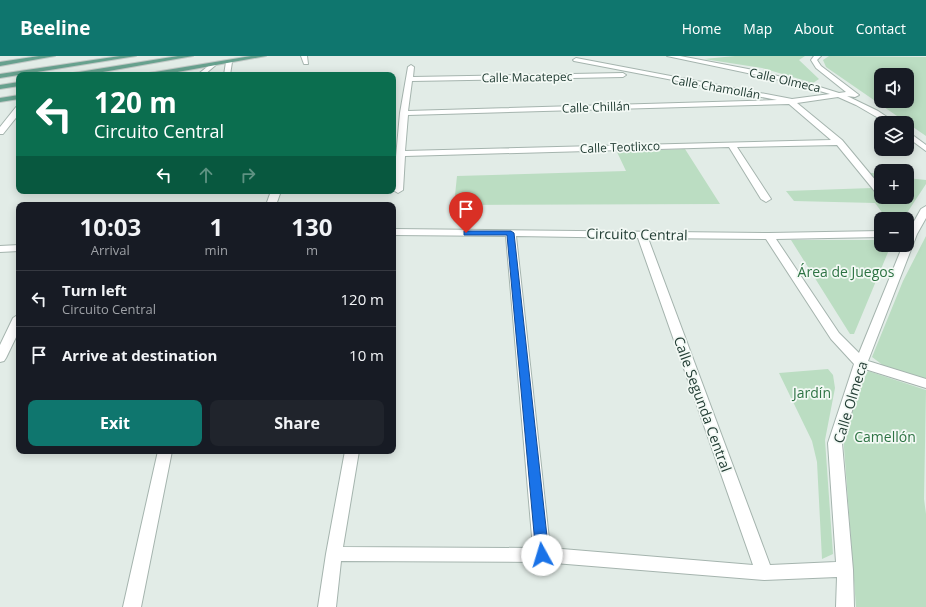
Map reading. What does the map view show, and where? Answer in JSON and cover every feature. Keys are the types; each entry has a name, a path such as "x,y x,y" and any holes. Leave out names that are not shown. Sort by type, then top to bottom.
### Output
{"main road":[{"path":"0,64 52,56"},
{"path":"27,72 133,56"},
{"path":"91,72 190,56"},
{"path":"175,72 262,56"},
{"path":"0,76 16,74"},
{"path":"0,87 16,84"},
{"path":"0,96 16,96"},
{"path":"0,100 16,97"}],"street":[{"path":"671,56 697,56"},
{"name":"Calle Olmeca","path":"671,56 787,79 823,89 873,110 882,116"},
{"path":"818,56 814,60 818,67 873,110"},
{"path":"576,60 644,74"},
{"path":"227,72 229,62"},
{"path":"204,72 214,64"},
{"path":"398,190 404,113 411,67"},
{"name":"Calle Macatepec","path":"410,79 644,74"},
{"name":"Calle Chamollán","path":"644,74 789,100"},
{"name":"Calle Chillán","path":"789,100 823,89 837,81"},
{"name":"Calle Chillán","path":"404,113 789,100 798,101 853,93"},
{"path":"789,100 839,142 874,185"},
{"path":"0,132 16,113"},
{"path":"914,135 926,139"},
{"path":"914,139 926,149"},
{"name":"Calle Teotlixco","path":"402,154 839,142"},
{"path":"731,144 766,199"},
{"name":"Calle Olmeca","path":"914,227 926,209"},
{"name":"Circuito Central","path":"396,232 769,236 874,234"},
{"path":"511,233 542,555"},
{"name":"Calle Segunda Central","path":"642,234 764,573"},
{"path":"769,236 835,336 861,363 926,384"},
{"path":"0,249 16,248"},
{"name":"Calle Olmeca","path":"845,607 845,570 835,443 861,363 902,252"},
{"path":"0,358 16,324"},
{"path":"132,607 164,454"},
{"path":"327,607 334,554 351,454"},
{"path":"334,554 542,555 764,573 822,569 845,570"}],"green space":[{"path":"735,56 805,56 799,60 819,79 813,83 762,68 704,59"},
{"path":"829,56 926,57 926,136 914,128 914,116 897,116 885,108 914,108 914,68 874,68 874,100 826,67 823,60"},
{"path":"685,149 720,204 454,205 457,176 626,171 617,152"},
{"path":"862,172 874,173 874,203 794,201 786,191 872,188"},
{"path":"914,179 926,180 926,184 914,202"},
{"path":"876,204 913,204 908,212 882,212"},
{"path":"926,236 926,381 884,366 872,357 903,281"},
{"name":"Área de Juegos","path":"791,240 874,240 874,252 888,252 854,334 850,334"},
{"name":"Jardín","path":"828,369 833,375 835,388 825,440 833,554 822,559 817,462 812,441 779,373"},
{"name":"Camellón","path":"868,371 926,390 924,499 926,514 926,607 856,607 843,434 853,401"}],"route":[{"path":"466,233 511,233 542,555"}]}
